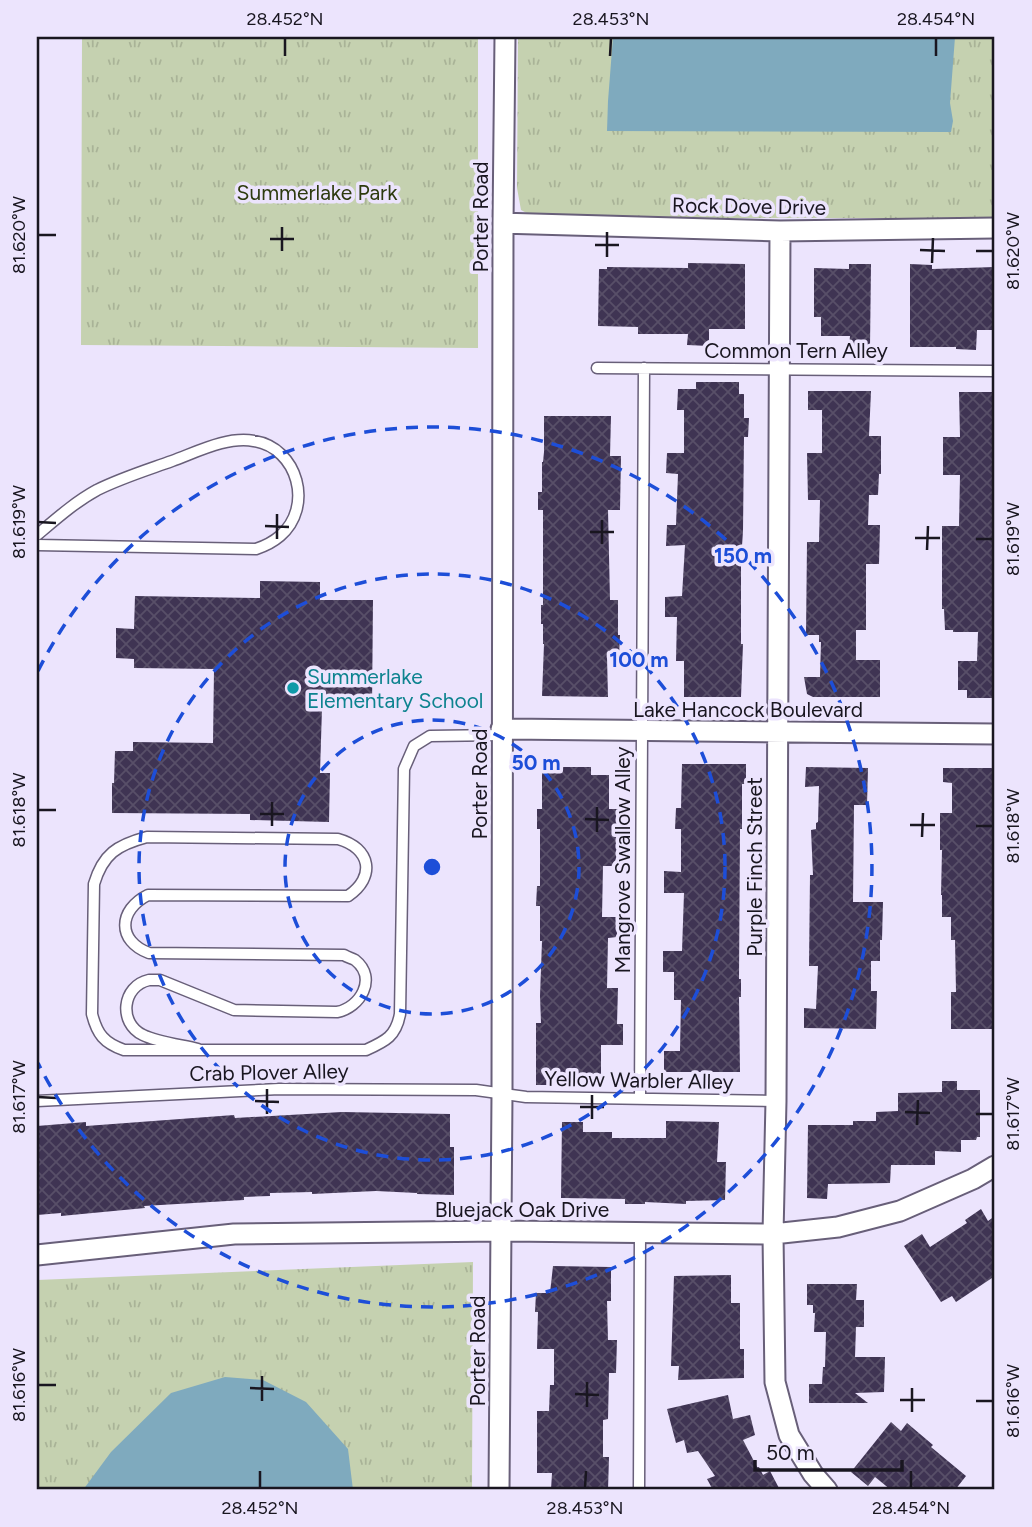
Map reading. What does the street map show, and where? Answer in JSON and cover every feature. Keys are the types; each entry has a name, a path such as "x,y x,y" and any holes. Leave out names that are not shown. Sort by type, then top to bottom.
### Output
{"street":[{"name":"Porter Road","path":"499,1490 505,37"},
{"name":"Rock Dove Drive","path":"503,223 780,231 995,228"},
{"name":"Purple Finch Street","path":"780,231 773,1234 775,1382 789,1435 813,1474 827,1490"},
{"name":"Lake Hancock Boulevard","path":"501,732 777,731 995,734"},
{"name":"Bluejack Oak Drive","path":"37,1255 234,1234 500,1231 773,1234 838,1227 900,1211 973,1179 995,1166"}],"lane":[{"name":"Common Tern Alley","path":"597,368 995,371"},
{"name":"Mangrove Swallow Alley","path":"640,1100 644,368"},
{"path":"37,535 73,505 97,490 222,443 249,440 271,446 288,461 298,481 298,502 290,524 280,537 256,548 37,545"},
{"path":"198,1049 143,1036 134,1029 125,1011 127,998 135,987 148,981 160,980 234,1010 337,1012 346,1010 360,998 365,987 361,968 355,960 344,956 149,953 132,943 127,934 125,923 129,910 136,901 148,895 348,896 358,890 364,881 367,870 365,860 358,848 338,839 147,837 113,850 104,860 94,884 92,1014 95,1026 111,1045 124,1050 366,1050 384,1042 398,1028 400,1014 404,769 414,746 430,736 501,732"},
{"name":"Crab Plover Alley","path":"37,1101 279,1088 476,1090 502,1094"},
{"name":"Yellow Warbler Alley","path":"502,1094 640,1100 776,1101"},
{"path":"639,1490 640,1233"}],"green space":[{"name":"Summerlake Park","path":"82,37 478,37 478,348 81,345"},
{"path":"518,37 995,37 995,218 536,218 521,210 517,188"},
{"path":"473,1262 472,1490 37,1490 37,1280"}],"water":[{"path":"613,37 955,37 950,103 953,121 951,132 607,131"},
{"path":"225,1377 263,1380 306,1402 348,1449 353,1490 83,1490 111,1452 171,1393"}],"building":[{"path":"688,263 745,264 745,329 709,329 709,346 687,345 688,334 638,334 638,327 598,326 599,269 688,268"},
{"path":"849,264 871,264 870,347 849,347 850,336 821,336 821,317 814,317 814,268 849,269"},
{"path":"910,264 932,265 932,269 995,267 995,330 977,330 976,350 910,347"},
{"path":"696,382 739,382 739,394 744,394 744,418 749,418 748,437 744,437 741,697 684,697 684,661 676,661 677,617 665,617 665,597 682,596 685,545 666,546 667,525 676,525 678,474 666,473 667,453 684,453 684,410 677,410 678,389 696,389"},
{"path":"808,391 871,391 869,436 881,436 881,474 878,495 869,495 868,525 880,525 879,564 866,564 866,630 856,630 856,660 880,660 880,697 813,697 807,694 804,677 820,677 821,642 819,635 806,635 807,542 819,542 820,500 808,500 807,453 822,453 822,410 808,410"},
{"path":"959,392 995,392 995,698 967,698 967,690 958,690 958,661 977,661 978,632 945,630 942,609 942,526 959,526 960,475 943,475 943,437 960,437"},
{"path":"544,416 611,416 610,456 621,456 620,510 608,510 610,600 618,600 620,635 619,657 607,657 608,697 542,696 543,510 538,510 538,492 542,492"},
{"name":"Summerlake Elementary School","path":"260,581 320,582 320,600 373,600 372,709 322,708 320,773 330,773 329,822 250,820 250,814 112,813 115,751 133,751 133,742 213,743 214,669 134,668 134,659 116,658 116,628 134,629 135,596 260,598"},
{"path":"682,764 746,764 746,784 742,784 740,829 740,1072 664,1072 664,1051 680,1051 681,1000 674,1000 674,972 663,972 663,951 682,951 684,893 664,893 664,871 681,872 681,829 675,829 676,808 681,808"},
{"path":"542,767 591,767 591,775 609,775 609,809 625,809 625,830 617,830 616,866 603,866 602,917 617,917 617,937 608,938 607,988 618,988 617,1024 623,1024 623,1045 601,1045 601,1085 536,1085 536,1023 541,1023 542,941 540,906 536,906 537,886 540,886 540,829 537,829 537,809 542,809"},
{"path":"806,767 868,768 867,805 854,805 853,902 883,902 880,961 871,961 871,991 877,991 876,1029 804,1028 804,1008 816,1009 818,966 809,966 810,875 813,875 811,830 816,829 818,822 819,786 805,787"},
{"path":"943,768 995,768 995,1029 951,1029 951,992 956,992 955,940 951,940 951,917 942,917 940,813 952,813 952,783 943,782"},
{"path":"942,1081 957,1081 957,1090 980,1090 980,1137 976,1140 961,1140 961,1152 935,1151 935,1165 891,1165 890,1183 828,1184 827,1199 807,1198 808,1125 853,1125 853,1121 876,1121 876,1112 898,1111 898,1093 942,1092"},
{"path":"342,1112 450,1114 450,1147 454,1147 454,1195 376,1191 270,1193 270,1196 244,1197 244,1200 144,1206 145,1208 61,1216 61,1213 37,1215 37,1126 86,1122 86,1126 234,1115 235,1118"},
{"path":"666,1121 719,1122 717,1162 726,1162 725,1200 686,1201 686,1204 625,1204 625,1199 561,1198 562,1122 583,1122 583,1132 612,1132 612,1138 666,1138"},
{"path":"981,1209 988,1221 995,1216 995,1276 956,1302 952,1296 941,1302 904,1246 922,1234 930,1247 967,1223 965,1220"},
{"path":"553,1266 611,1267 611,1301 607,1301 608,1340 617,1340 616,1373 609,1373 608,1419 603,1420 603,1457 609,1457 608,1490 551,1490 552,1473 537,1473 537,1411 549,1411 550,1385 554,1385 554,1349 537,1349 536,1293 550,1293"},
{"path":"731,1275 731,1303 740,1303 740,1349 744,1349 744,1378 678,1380 679,1366 671,1366 674,1276"},
{"path":"807,1284 857,1284 856,1300 864,1300 864,1327 856,1327 855,1357 885,1357 884,1392 855,1393 868,1403 809,1403 809,1384 822,1384 826,1332 814,1332 815,1313 813,1305 807,1305"},
{"path":"728,1395 733,1419 750,1415 755,1435 743,1440 757,1467 763,1475 770,1471 780,1490 713,1490 707,1479 715,1476 698,1451 687,1453 684,1440 676,1443 667,1409"},
{"path":"891,1422 901,1431 907,1423 966,1476 955,1490 891,1490 875,1477 868,1486 851,1472"}],"place":[{"name":"Summerlake Elementary School","path":"293,688"}]}
